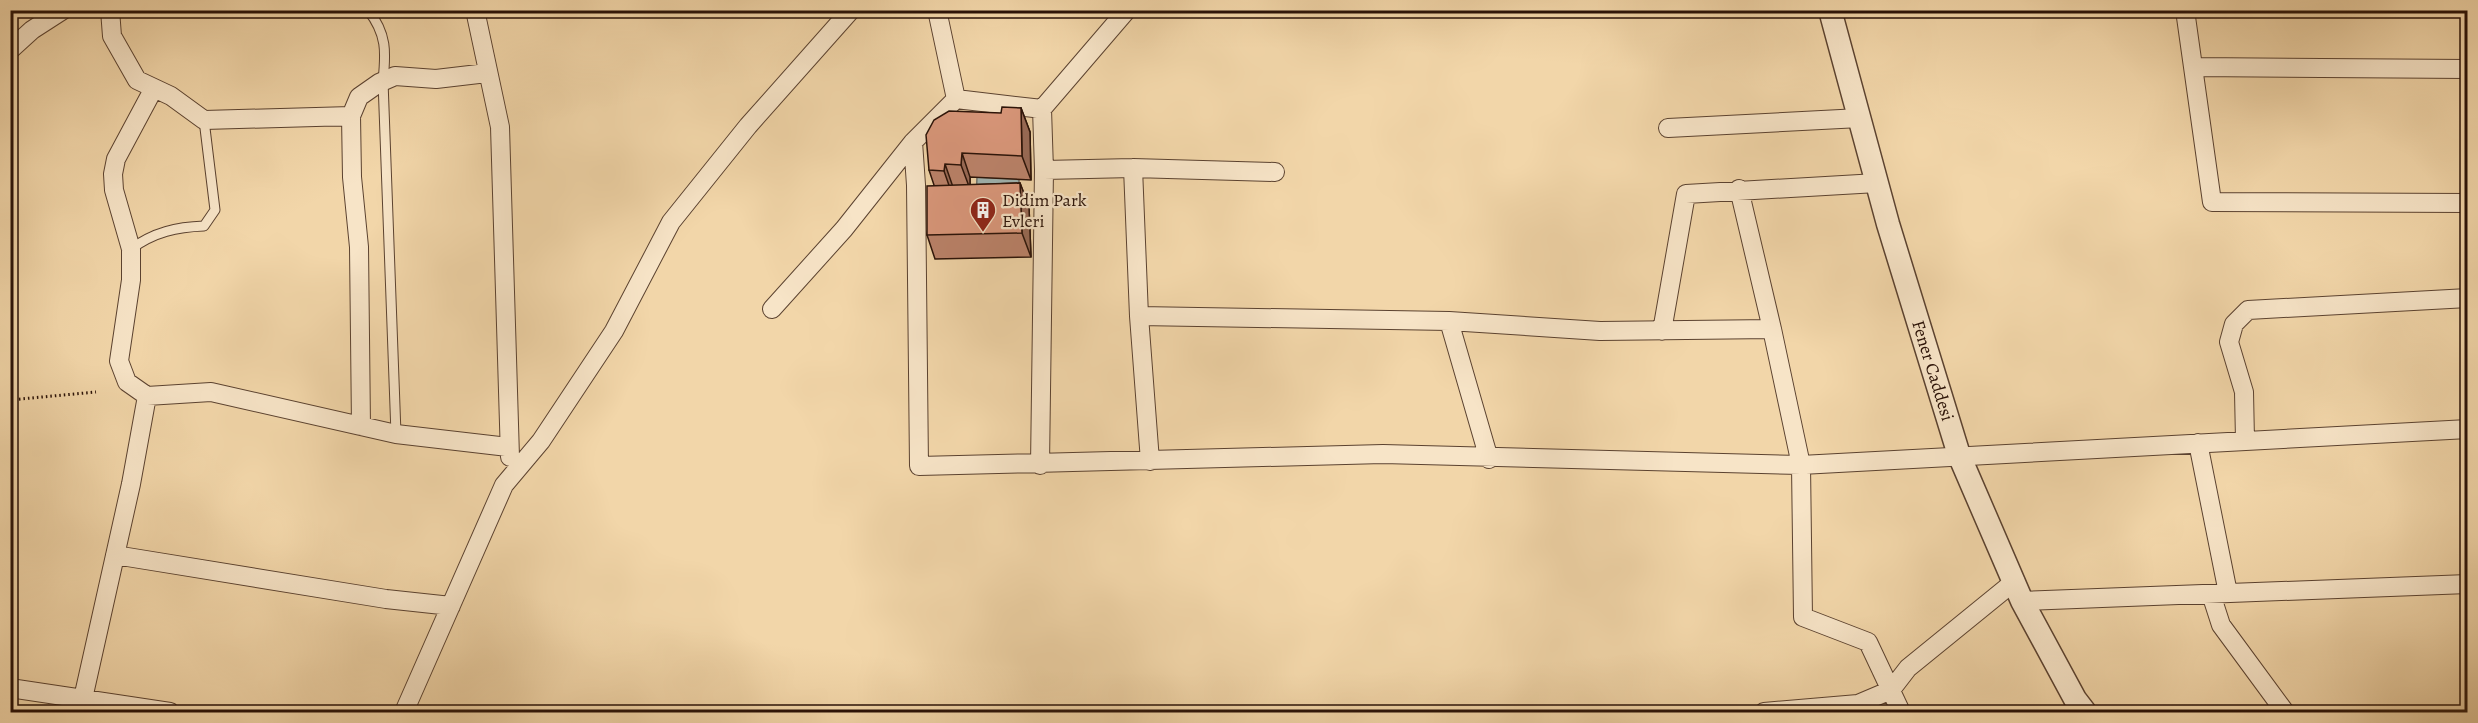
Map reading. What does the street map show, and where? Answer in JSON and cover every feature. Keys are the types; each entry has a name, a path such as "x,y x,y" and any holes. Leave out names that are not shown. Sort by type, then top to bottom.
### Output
{"street":[{"path":"10,50 32,30 63,10"},
{"path":"110,10 112,36 120,54 137,80 171,96 204,120 351,116"},
{"path":"475,10 500,127 508,447 513,474"},
{"path":"406,712 504,485 541,441 614,331 671,222 748,126 851,10"},
{"path":"937,10 956,99"},
{"path":"1040,465 1044,170 1042,109 1127,10"},
{"name":"Fener Caddesi","path":"1830,10 1877,183 1959,455 2018,591 2075,699 2085,712"},
{"path":"2185,10 2212,202 2468,203"},
{"path":"2194,67 2468,69"},
{"path":"361,426 359,258 351,177 351,116 359,97 395,76 436,79 487,73"},
{"path":"154,88 116,159 113,174 114,190 131,249 131,280 119,361 126,382 147,396 212,392 396,434 508,447"},
{"path":"956,99 1042,109"},
{"path":"772,309 844,229 913,142 956,99"},
{"path":"1668,128 1860,118"},
{"path":"913,142 916,184 919,466 1040,465 1383,454 1489,459 1801,465 2468,429"},
{"path":"1044,170 1133,168 1275,172"},
{"path":"1133,168 1139,316 1150,461"},
{"path":"1662,332 1686,194 1739,189 1877,183"},
{"path":"1739,189 1801,465 1803,618 1868,642 1901,712"},
{"path":"2245,440 2244,392 2229,342 2234,324 2248,310 2468,298"},
{"path":"1139,316 1449,321 1600,331 1772,329"},
{"path":"1449,321 1489,459"},
{"path":"81,706 115,555 147,396"},
{"path":"2198,442 2220,593 2221,625 2285,712"},
{"path":"115,555 386,599 451,606"},
{"path":"1764,712 1858,704 1891,690 1908,668 2018,591 2220,593 2468,584"},
{"path":"10,688 81,706 170,712"}],"lane":[{"path":"368,10 384,37 386,48 383,81 396,434"},
{"path":"131,249 148,236 182,227 204,226 211,220 215,210 204,120"}],"path":[{"path":"10,400 96,392"}],"water":[{"path":"977,177 1019,179 1019,202 976,201"}],"building":[{"path":"1002,107 1021,108 1022,156 962,153 961,165 945,164 944,171 929,170 926,135 934,120 949,111 1001,113"},
{"path":"1020,183 1022,233 927,235 927,186"}],"place":[{"name":"Didim Park Evleri","path":"983,233"}]}
